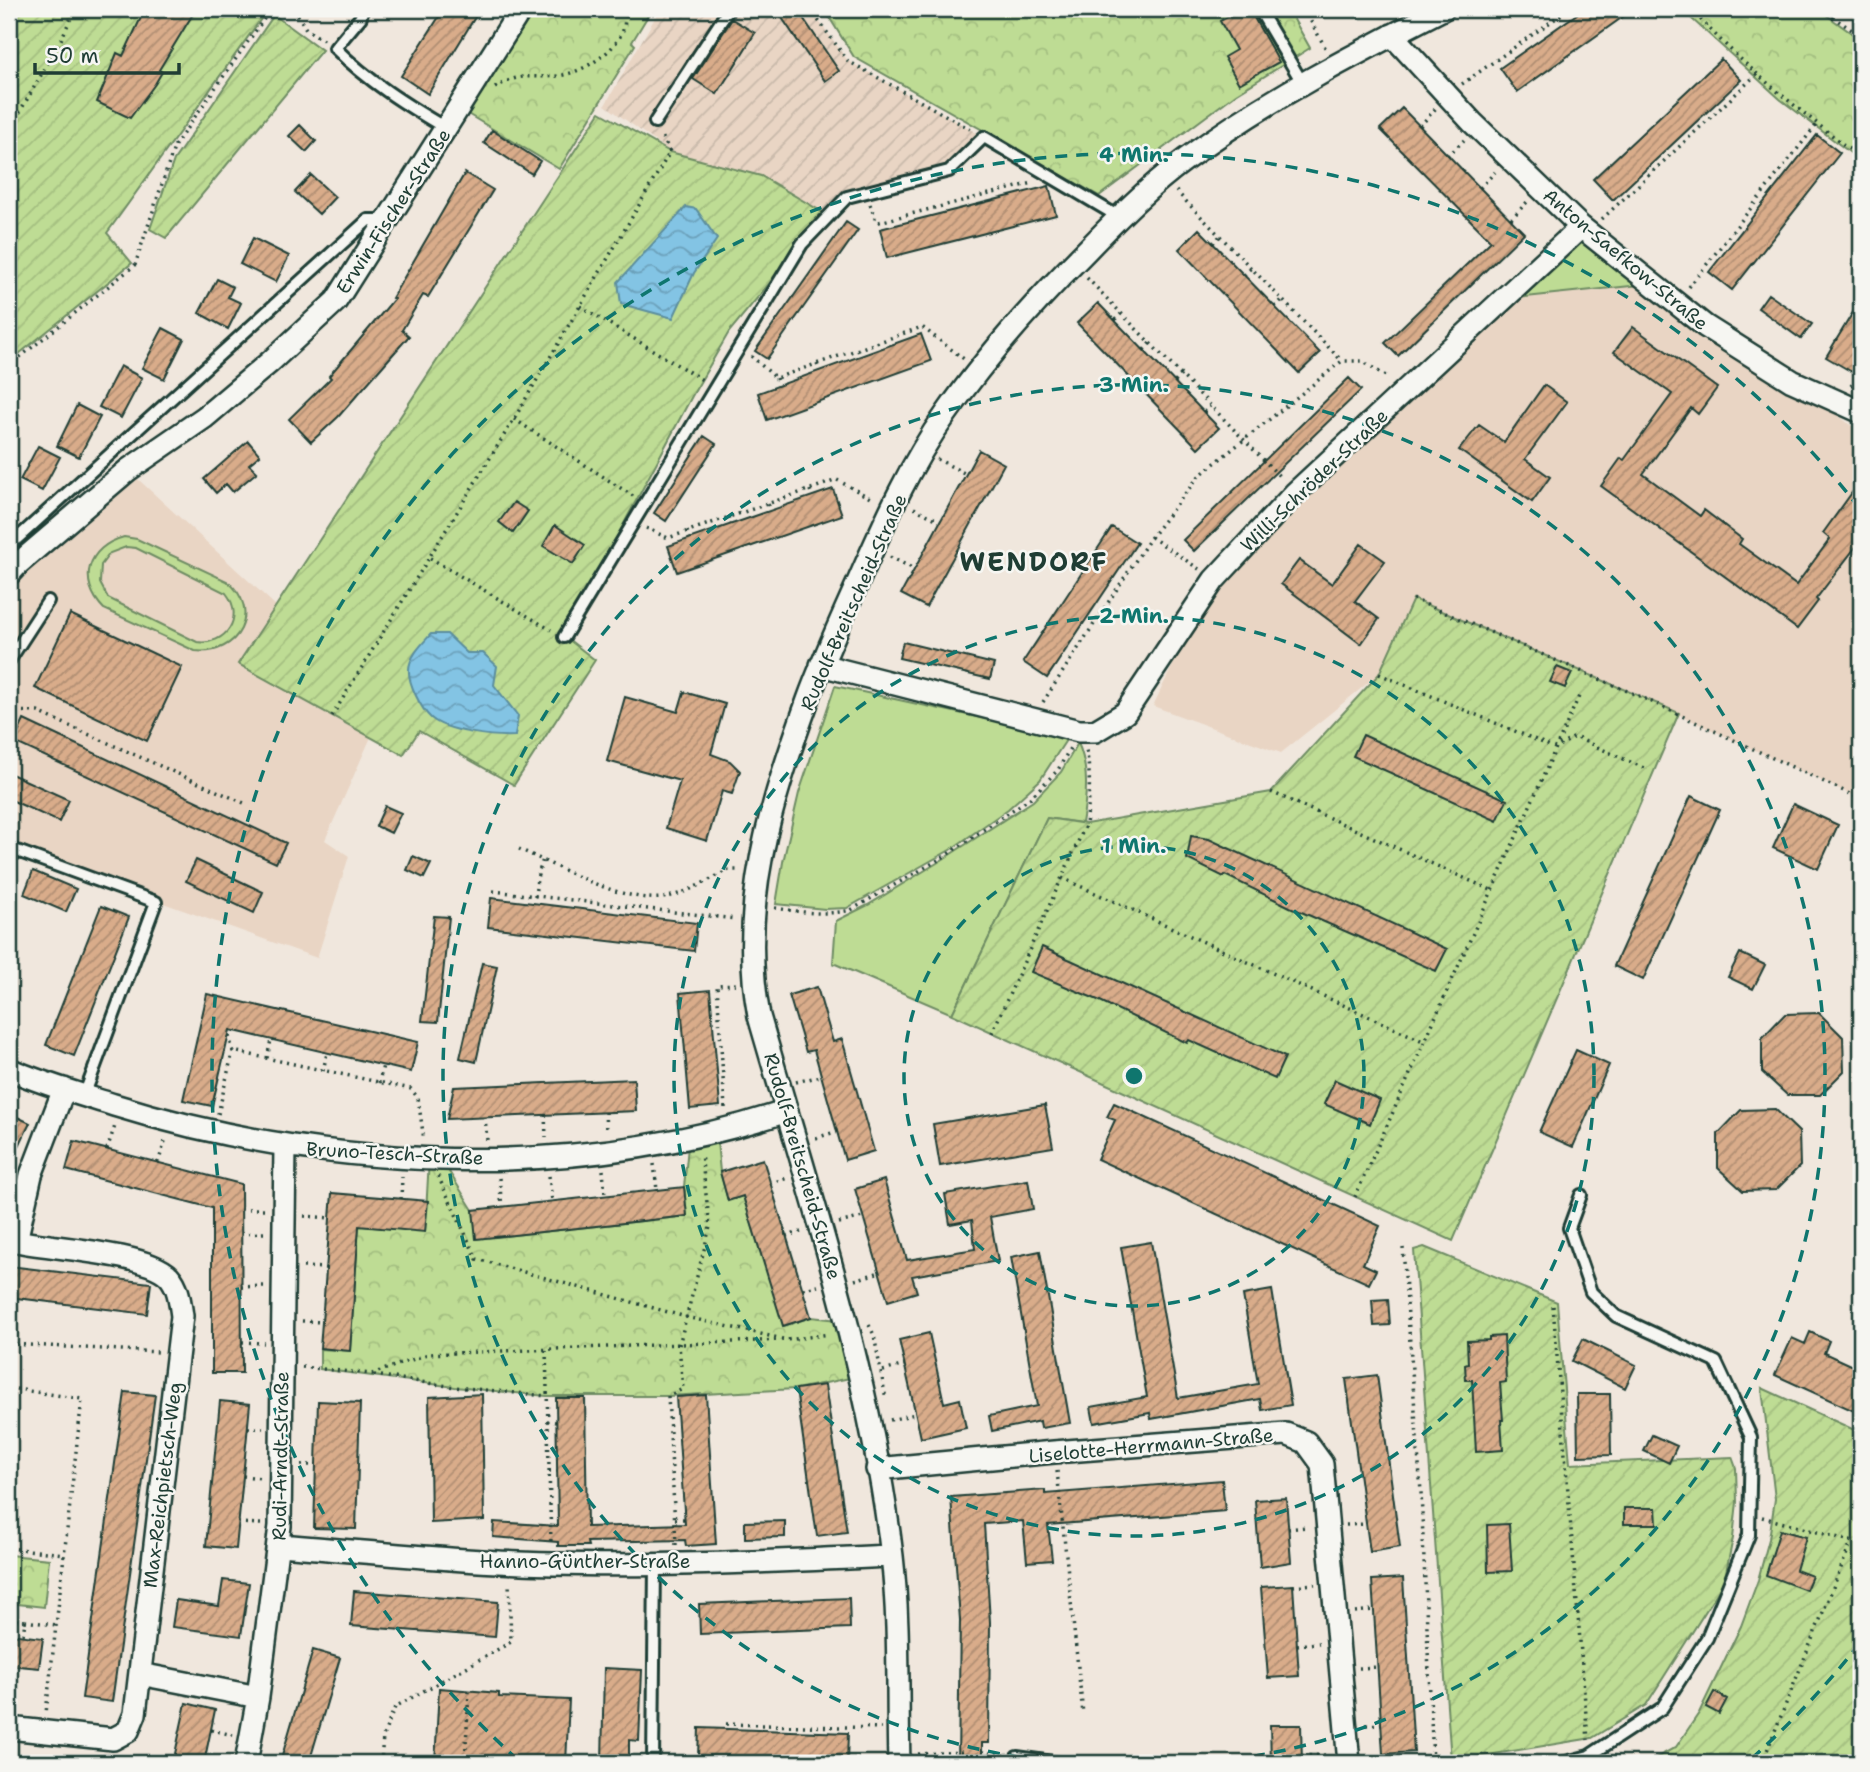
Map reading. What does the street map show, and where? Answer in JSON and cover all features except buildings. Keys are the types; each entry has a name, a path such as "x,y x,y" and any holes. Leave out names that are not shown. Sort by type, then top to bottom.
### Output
{"street":[{"name":"Erwin-Fischer-Straße","path":"9,574 128,470 205,417 336,301 521,9"},
{"name":"Rudolf-Breitscheid-Straße","path":"907,1758 898,1729 892,1556 850,1331 759,1016 753,983 753,913 758,870 777,788 821,665 894,504 944,416 1030,308 1119,217 1163,177 1223,132 1303,84 1443,9"},
{"name":"Anton-Saefkow-Straße","path":"1392,35 1477,127 1585,230 1705,326 1792,381 1861,412"},
{"name":"Willi-Schröder-Straße","path":"1079,731 1095,731 1125,713 1214,580 1295,493 1585,230"},
{"path":"821,665 1079,731"},
{"name":"Bruno-Tesch-Straße","path":"9,1069 121,1108 213,1133 285,1147 429,1158 497,1158 601,1151 699,1134 787,1111"},
{"path":"12,1240 32,1175 74,1093"},
{"name":"Rudi-Arndt-Straße","path":"246,1763 258,1697 278,1545 285,1147"},
{"name":"Max-Reichpietsch-Weg","path":"9,1728 113,1739 128,1731 135,1714 182,1317 179,1293 169,1276 151,1264 130,1258 12,1240"},
{"name":"Liselotte-Herrmann-Straße","path":"877,1469 1286,1434 1306,1442 1322,1464 1349,1759"},
{"name":"Hanno-Günther-Straße","path":"278,1545 551,1564 655,1564 892,1556"},
{"path":"140,1674 258,1697"}],"lane":[{"path":"362,9 361,17 335,48 351,65 393,97 447,129"},
{"path":"655,122 729,9"},
{"path":"1259,9 1303,84"},
{"path":"564,637 802,244 847,197 949,170 984,137 1119,217"},
{"path":"9,546 368,220 387,219"},
{"path":"9,661 48,601"},
{"path":"9,848 156,902 74,1093"},
{"path":"1562,1763 1589,1756 1662,1707 1707,1638 1749,1535 1750,1513 1751,1437 1716,1362 1616,1317 1591,1292 1569,1228 1581,1195"},
{"path":"653,1763 655,1564"},
{"path":"1017,1757 1060,1763"}],"path":[{"path":"9,131 60,42 75,9"},
{"path":"9,366 135,265 175,145 271,9"},
{"path":"294,9 306,29 335,48"},
{"path":"494,89 510,78 557,76 579,71 602,56 622,32 627,9"},
{"path":"810,9 848,61 984,137"},
{"path":"1304,9 1336,66"},
{"path":"1420,126 1447,95 1569,9"},
{"path":"1691,9 1723,45 1756,74 1861,158"},
{"path":"1821,9 1861,36"},
{"path":"1550,22 1556,29"},
{"path":"1514,48 1519,55"},
{"path":"1585,230 1635,188 1756,74"},
{"path":"1726,94 1730,99"},
{"path":"332,716 514,419 670,152 655,122"},
{"path":"1695,123 1699,128"},
{"path":"1676,303 1817,124"},
{"path":"1798,148 1803,153"},
{"path":"1663,153 1668,157"},
{"path":"1163,177 1342,361"},
{"path":"865,192 876,221 899,218 1054,178"},
{"path":"1771,182 1777,186"},
{"path":"1631,183 1635,188"},
{"path":"1026,185 1027,192"},
{"path":"987,195 988,202"},
{"path":"942,207 943,213"},
{"path":"1745,215 1750,220"},
{"path":"899,218 900,224"},
{"path":"1213,243 1220,236"},
{"path":"1717,251 1723,255"},
{"path":"1073,264 1295,493"},
{"path":"1244,275 1251,268"},
{"path":"1275,307 1282,300"},
{"path":"580,306 714,387"},
{"path":"1115,320 1121,314"},
{"path":"776,378 922,327 979,370"},
{"path":"1304,336 1311,330"},
{"path":"898,336 900,342"},
{"path":"1144,350 1150,344"},
{"path":"739,345 776,378 778,385"},
{"path":"858,349 860,356"},
{"path":"1032,719 1151,537 1199,476 1342,361 1362,361 1409,390"},
{"path":"817,364 820,371"},
{"path":"1175,382 1181,376"},
{"path":"1204,412 1210,406"},
{"path":"514,419 646,504"},
{"path":"923,451 966,474"},
{"path":"635,523 668,538 837,480 940,521"},
{"path":"810,489 812,496"},
{"path":"768,504 770,510"},
{"path":"728,517 730,524"},
{"path":"687,531 690,538"},
{"path":"1151,537 1214,580"},
{"path":"873,548 914,569"},
{"path":"430,558 564,637"},
{"path":"1123,564 1130,569"},
{"path":"1413,599 1651,701 1861,799"},
{"path":"1093,609 1101,614"},
{"path":"1064,653 1072,659"},
{"path":"1379,674 1555,748"},
{"path":"1355,1197 1580,694"},
{"path":"9,712 37,712 244,803"},
{"path":"493,891 671,913 835,914 851,910 945,856 1030,798 1058,770 1079,731 1084,739 1090,769 1086,824 992,1033"},
{"path":"1555,748 1575,737 1646,769"},
{"path":"1271,792 1491,890"},
{"path":"519,849 620,893 649,898 669,897 729,870 758,870"},
{"path":"535,897 543,859"},
{"path":"1062,878 1423,1041"},
{"path":"518,901 519,894"},
{"path":"569,908 570,901"},
{"path":"620,906 620,913"},
{"path":"670,919 671,913"},
{"path":"726,1128 720,1076 717,985 753,983"},
{"path":"713,1019 719,1019"},
{"path":"213,1133 233,1051 229,1036"},
{"path":"267,1058 271,1040"},
{"path":"233,1051 411,1089 418,1098 429,1158 477,1259 687,1317 788,1340"},
{"path":"323,1070 327,1053"},
{"path":"379,1083 383,1065"},
{"path":"218,1080 226,1082"},
{"path":"107,1149 121,1108"},
{"path":"158,1163 170,1122"},
{"path":"677,1563 668,1396 683,1389 680,1345 710,1227 699,1134"},
{"path":"651,1144 657,1190"},
{"path":"601,1151 605,1195"},
{"path":"497,1158 502,1207"},
{"path":"284,1215 330,1218"},
{"path":"822,1228 863,1217"},
{"path":"1403,1248 1421,1492 1433,1763"},
{"path":"853,1281 880,1272"},
{"path":"1553,1306 1589,1756"},
{"path":"372,1374 428,1354 788,1340 850,1331"},
{"path":"9,1344 177,1353"},
{"path":"546,1350 551,1564"},
{"path":"282,1365 547,1396"},
{"path":"882,1371 905,1366"},
{"path":"9,1388 82,1399 40,1763"},
{"path":"886,1421 915,1414"},
{"path":"547,1421 556,1422"},
{"path":"669,1422 678,1422"},
{"path":"1055,1452 1083,1714"},
{"path":"549,1471 557,1471"},
{"path":"672,1472 681,1472"},
{"path":"1750,1513 1861,1544"},
{"path":"674,1519 684,1519"},
{"path":"550,1521 557,1521"},
{"path":"1762,1763 1851,1543"},
{"path":"9,1548 64,1554"},
{"path":"382,1763 383,1736 395,1707 511,1642 508,1562"},
{"path":"9,1619 56,1625"},
{"path":"23,1636 25,1621"},
{"path":"465,1763 469,1692"},
{"path":"726,1724 898,1729"},
{"path":"907,1758 964,1752"},
{"path":"1302,1756 1349,1759"}],"shaded area":[{"path":"660,9 810,9 848,61 984,137 949,171 847,197 829,216 761,176 670,152 605,105"},
{"path":"1651,283 1792,381 1861,433 1861,799 1639,696 1413,600 1379,674 1281,753 1153,706 1214,580 1507,299"},
{"path":"128,470 276,606 238,664 371,737 325,840 349,856 317,958 9,848 9,574"}],"green space":[{"path":"9,9 258,9 266,12 107,233 132,263 9,362"},
{"path":"532,9 652,9 632,42 635,45 559,169 466,113"},
{"path":"824,9 1288,9 1310,48 1236,94 1099,196 854,57"},
{"path":"1681,9 1818,9 1861,40 1861,161 1780,99"},
{"path":"274,15 322,50 166,238 150,229 174,160"},
{"path":"600,112 670,152 761,176 829,216 802,244 729,332 692,396 564,636 595,660 514,785 419,731 403,755 238,664"},
{"path":"1581,227 1650,284 1507,299"},
{"path":"124,537 137,539 227,581 238,593 243,605 241,629 234,639 210,651 195,651 104,609 91,587 90,566 101,549","holes":["126,547 136,548 226,593 234,611 230,628 224,635 207,642 197,642 108,598 100,583 101,565 110,553"]},
{"path":"1413,599 1679,713 1453,1241 952,1014 1047,818 1086,824 1271,792 1379,674"},
{"path":"835,686 1068,737 1040,780 1008,809 950,850 847,908 825,909 776,904 799,793"},
{"path":"1078,743 1086,782 1082,823 1047,818 952,1014 833,963 836,921 937,863 1033,801 1061,772"},
{"path":"716,1131 720,1172 728,1200 743,1196 784,1326 811,1317 848,1321 860,1376 796,1389 668,1396 547,1396 320,1369 320,1349 350,1351 359,1226 425,1231 429,1159 441,1159 473,1210 477,1239 687,1216 684,1187 689,1136"},
{"path":"1424,1247 1557,1302 1570,1464 1732,1457 1736,1468 1737,1502 1724,1582 1646,1705 1592,1738 1451,1761 1414,1250"},
{"path":"1762,1388 1861,1433 1861,1763 1647,1763 1676,1747 1699,1713 1741,1626 1758,1580 1769,1539 1775,1499"},
{"path":"9,1555 49,1559 44,1607 9,1603"}],"water":[{"path":"686,207 696,209 717,239 694,273 673,318 621,304 618,282"},
{"path":"431,634 447,634 467,653 483,653 497,666 494,685 518,716 515,736 495,736 459,730 438,723 427,714 413,689 409,670 414,655"}],"district":[{"name":"WENDORF","path":"1034,562"}]}
